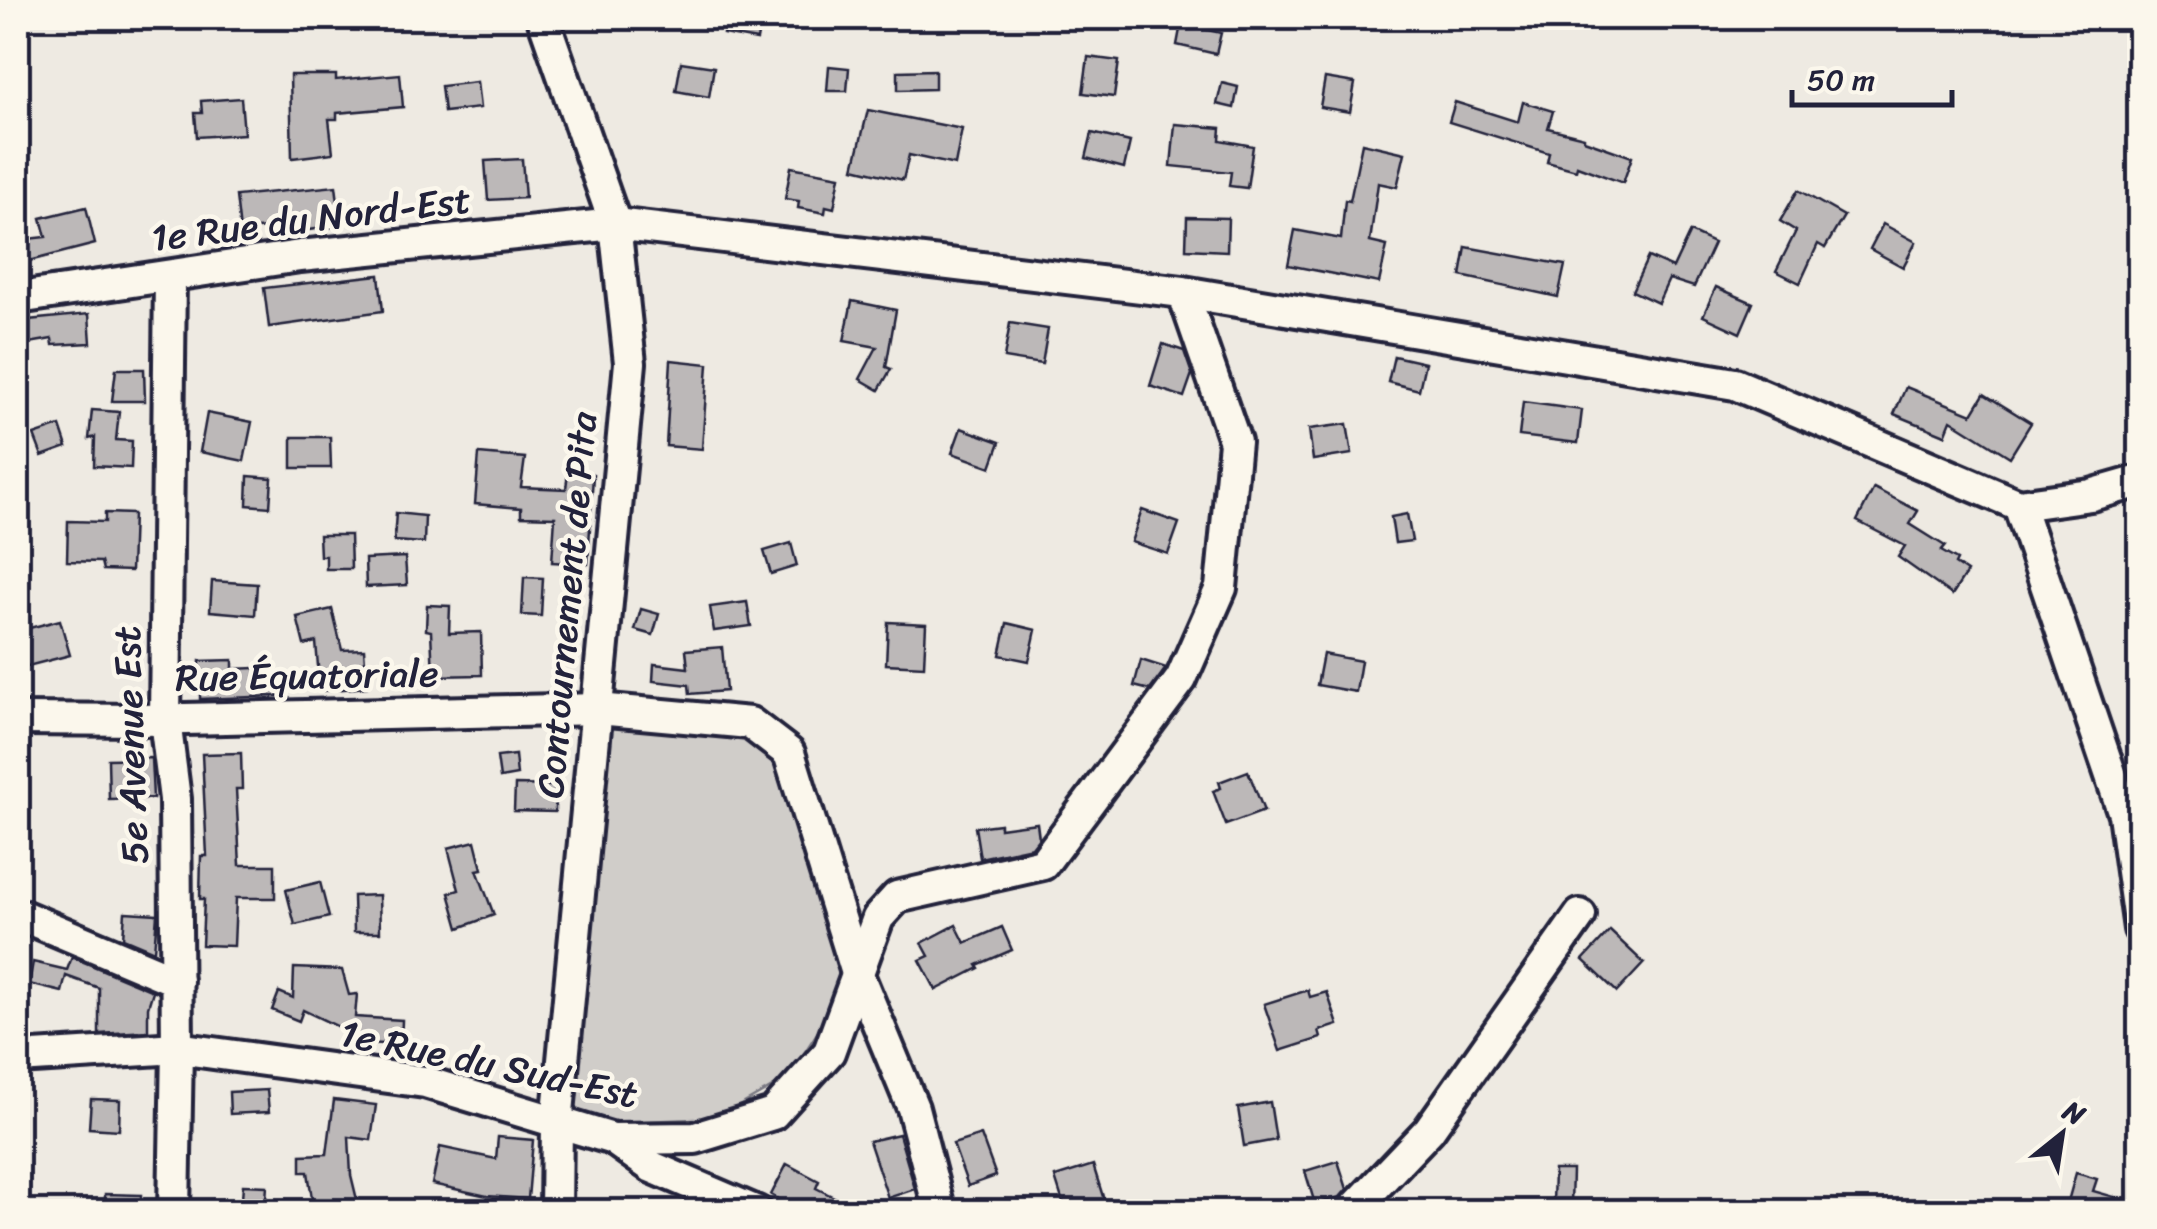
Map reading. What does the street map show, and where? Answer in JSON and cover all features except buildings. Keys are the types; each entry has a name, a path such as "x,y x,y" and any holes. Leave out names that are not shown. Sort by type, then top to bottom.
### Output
{"street":[{"name":"Contournement de Pita","path":"542,18 614,224 630,363 557,1123 556,1212"},
{"name":"1e Rue du Nord-Est","path":"18,298 300,256 614,224 1183,292 1735,384 2019,505"},
{"name":"5e Avenue Est","path":"170,276 165,720 175,799 178,1048 174,1212"},
{"name":"1e Rue du Sud-Est","path":"18,1058 178,1048 425,1082 613,1139 695,1138 773,1114 828,1052 878,918 898,898 1043,864 1181,679 1221,588 1236,442 1183,292"},
{"path":"2140,481 2091,496 2019,505 2124,814 2140,929"},
{"name":"Rue Équatoriale","path":"18,719 165,720 598,709 750,723 789,753 856,970 913,1108 940,1212"},
{"path":"18,914 177,981"},
{"path":"1351,1212 1429,1130 1580,915"},
{"path":"613,1139 652,1167 757,1212"}],"shaded area":[{"path":"616,723 736,730 788,772 840,942 837,1002 788,1078 718,1118 581,1120 568,1101 602,750"}]}
